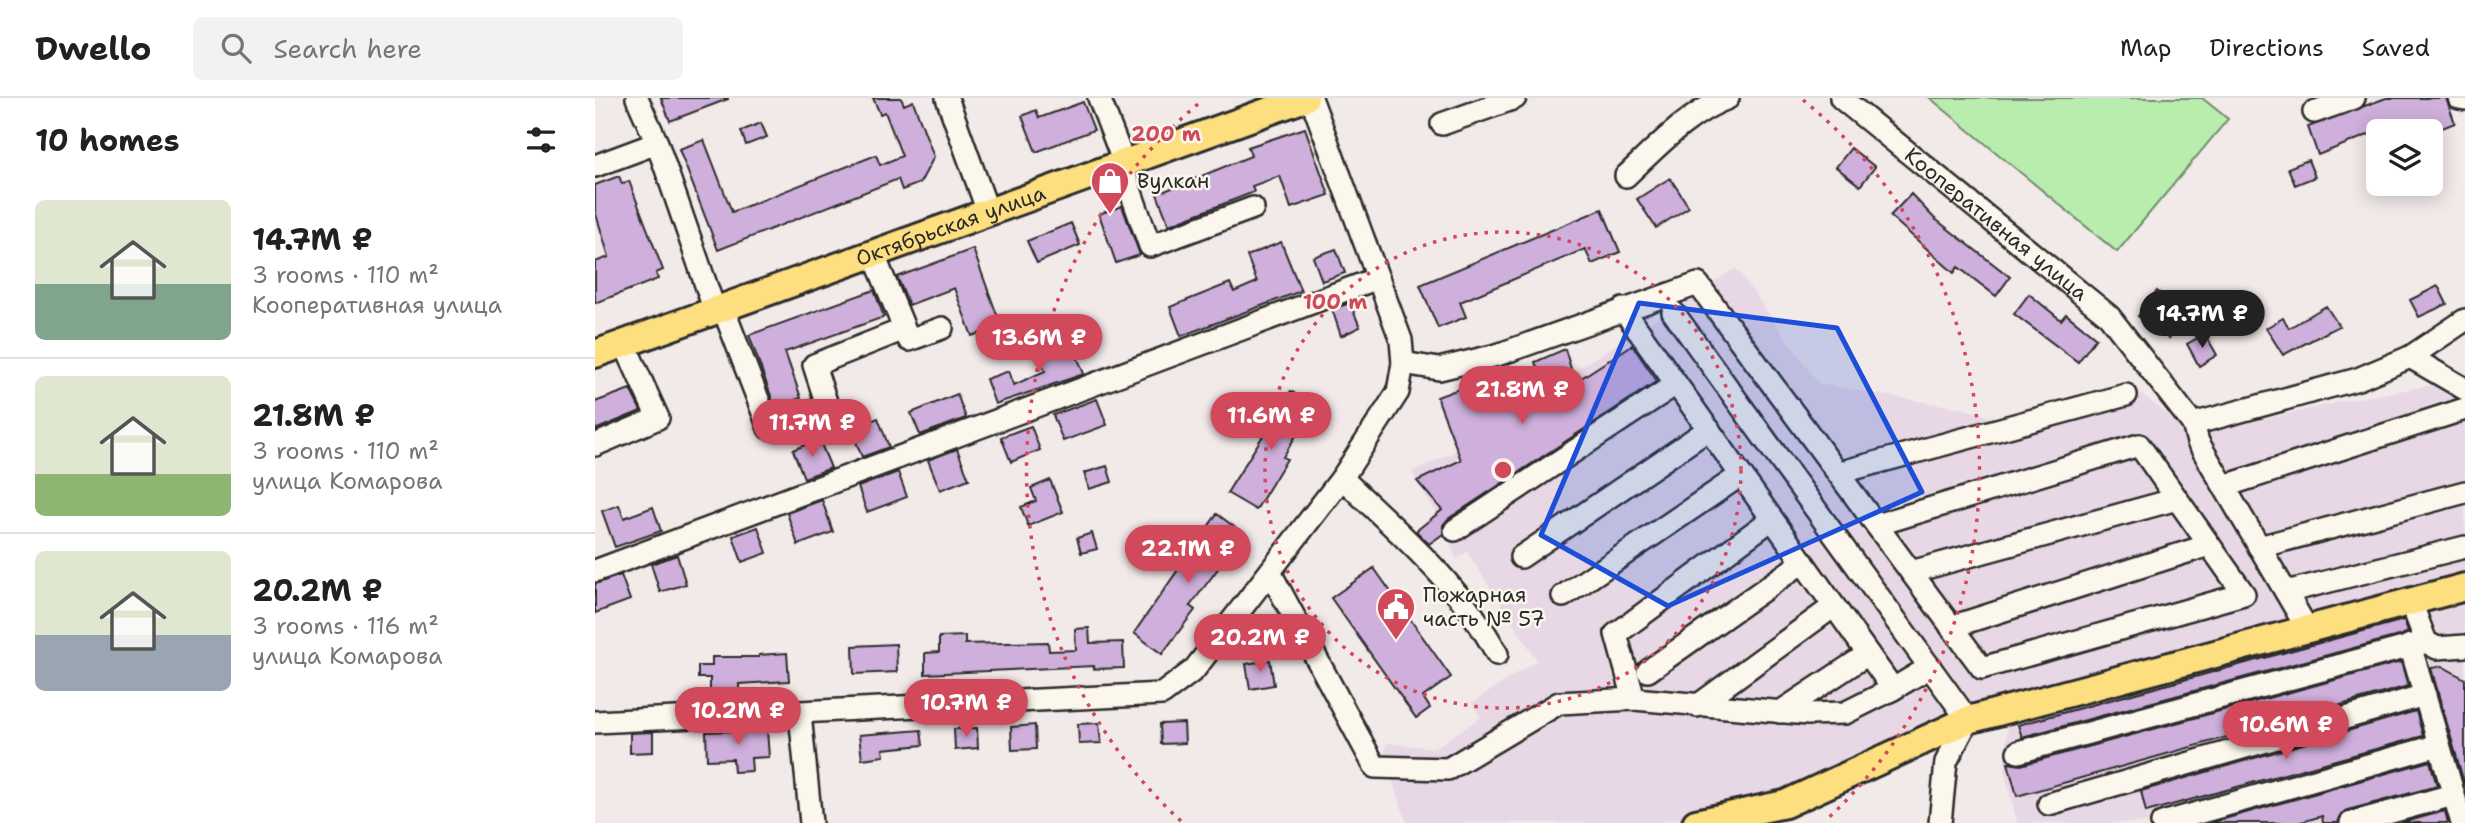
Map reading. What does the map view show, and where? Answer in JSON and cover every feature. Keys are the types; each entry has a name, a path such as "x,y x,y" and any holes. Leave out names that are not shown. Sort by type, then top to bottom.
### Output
{"main road":[{"name":"Октябрьская улица","path":"595,354 1305,98"},
{"path":"1696,823 1785,804 1968,720 2465,587"}],"street":[{"path":"637,98 657,143 719,309 769,428 827,405 814,365 902,330"},
{"path":"947,98 988,212"},
{"path":"1099,98 1150,246 1253,208"},
{"path":"595,722 800,714 1162,694 1194,670 1342,478 1398,392 1403,363 1401,340 1311,98"},
{"path":"1442,124 1515,98"},
{"path":"1626,176 1664,141 1716,103 1728,98"},
{"name":"Кооперативная улица","path":"1841,98 2109,316 2193,424 2198,442 2308,630"},
{"path":"2314,113 2354,98"},
{"path":"2459,98 2465,99"},
{"path":"595,166 657,143"},
{"path":"873,254 902,330 909,340 942,328"},
{"path":"595,571 1378,278"},
{"path":"1403,363 1439,369 1497,355 1698,284 1837,473 1982,668 2244,594 2139,445 1876,525"},
{"path":"1623,309 1893,690"},
{"path":"1673,312 1968,720 1946,762 1940,823"},
{"path":"2193,424 2358,379 2410,357 2465,320"},
{"path":"595,445 658,418 624,343"},
{"path":"2410,357 2465,389"},
{"path":"1455,530 1676,384"},
{"path":"1837,473 2126,395"},
{"path":"2225,486 2465,409"},
{"path":"1521,557 1709,429"},
{"path":"1563,596 1741,475"},
{"path":"1342,478 1421,553 1481,624 1497,654"},
{"path":"2259,547 2465,492"},
{"path":"1911,572 2177,499"},
{"path":"1634,699 1616,634 1772,519"},
{"path":"1951,627 2209,545"},
{"path":"2286,592 2465,547"},
{"path":"1647,671 1803,562"},
{"path":"1271,573 1375,767 1448,769 1559,702 1634,699 1780,712 1845,713 1893,690 1930,667"},
{"path":"2411,602 2425,695 2462,823"},
{"path":"1697,706 1834,606"},
{"path":"2018,752 2418,644 2437,648 2465,646"},
{"path":"1780,712 1868,654"},
{"path":"2049,804 2425,695"},
{"path":"800,714 811,823"},
{"path":"2162,823 2439,745"},
{"path":"2351,823 2453,794"}],"highlighted area":[{"path":"1639,303 1837,328 1922,492 1668,606 1541,535"}],"shaded area":[{"path":"1736,268 1819,384 1965,409 2002,421 2083,411 2128,384 2194,435 2348,400 2433,385 2465,392 2465,575 1994,710 1780,797 1656,823 1407,823 1384,757 1387,743 1435,748 1481,717 1472,703 1537,660 1467,552 1456,559 1446,531 1412,472 1500,430 1538,394"},
{"path":"2465,598 2465,823 2017,823 2005,773 2007,726"}],"green space":[{"path":"1930,98 2202,98 2228,119 2117,252"}],"building":[{"path":"661,98 728,98 728,99 670,121"},
{"path":"873,98 901,98 904,105 913,101 934,157 920,183 902,190 898,179 718,250 679,149 704,140 732,212 876,155 880,165 902,156 885,112 880,114"},
{"path":"2386,98 2446,98 2455,123 2443,128 2443,119 2366,119 2366,136 2318,155 2308,127"},
{"path":"1083,102 1094,130 1036,152 1022,116 1036,110 1039,118"},
{"path":"761,123 767,137 746,145 741,131"},
{"path":"1305,128 1329,195 1291,208 1280,176 1252,186 1254,192 1169,225 1157,194 1251,156 1248,147"},
{"path":"1851,148 1875,167 1860,186 1836,167"},
{"path":"2308,160 2315,177 2295,185 2288,168"},
{"path":"619,176 622,184 629,181 663,270 656,273 658,279 595,303 595,262 609,257 595,211 595,185"},
{"path":"1670,178 1689,207 1656,228 1637,199"},
{"path":"1911,194 1934,218 2010,277 1996,296 1958,267 1954,273 1890,216"},
{"path":"1122,206 1140,255 1116,263 1099,214"},
{"path":"1602,209 1620,252 1592,264 1585,249 1460,302 1466,317 1438,328 1420,285"},
{"path":"1071,223 1080,245 1037,263 1027,241"},
{"path":"1281,242 1301,291 1181,336 1170,307 1230,283 1234,292 1257,282 1247,256"},
{"path":"973,249 1001,326 972,336 954,288 909,305 897,277"},
{"path":"1336,249 1345,273 1322,281 1313,257"},
{"path":"2438,286 2447,304 2419,317 2410,300"},
{"path":"874,290 884,317 785,352 801,398 775,407 749,335"},
{"path":"2157,291 2187,314 2169,338 2138,316"},
{"path":"2029,294 2061,320 2066,314 2096,338 2078,362 2014,314"},
{"path":"1350,303 1360,327 1341,336 1332,309"},
{"path":"2326,306 2339,326 2283,355 2266,328 2283,318 2289,328"},
{"path":"2205,334 2217,355 2199,366 2187,344"},
{"path":"1071,341 1084,374 995,404 986,379 1009,371 1014,385 1045,371 1039,354"},
{"path":"1632,345 1657,381 1448,519 1443,525 1443,534 1429,544 1416,531 1442,510 1417,481 1461,460 1437,397 1504,372 1521,418 1548,398 1535,362 1565,349 1575,382"},
{"path":"630,389 641,411 595,430 595,402"},
{"path":"1291,391 1314,406 1283,457 1287,459 1256,510 1227,493"},
{"path":"957,394 966,418 920,435 911,413"},
{"path":"1097,399 1107,425 1063,441 1053,415"},
{"path":"878,418 889,447 862,457 851,429"},
{"path":"1031,426 1040,450 1011,462 1001,437"},
{"path":"819,439 831,468 804,478 793,450"},
{"path":"957,449 969,479 940,490 928,460"},
{"path":"1107,466 1112,482 1089,489 1084,473"},
{"path":"898,472 907,497 867,512 858,487"},
{"path":"1050,480 1063,512 1028,526 1021,507 1036,501 1031,488"},
{"path":"822,500 833,532 798,545 787,513"},
{"path":"619,505 624,518 653,507 661,531 615,547 602,511"},
{"path":"1217,514 1244,534 1190,606 1195,610 1162,654 1134,633"},
{"path":"758,527 767,553 742,562 733,536"},
{"path":"1092,533 1097,549 1081,553 1077,538"},
{"path":"677,555 686,584 660,592 651,564"},
{"path":"1374,568 1451,677 1423,697 1430,708 1416,718 1331,598"},
{"path":"621,575 630,600 595,613 595,584"},
{"path":"2404,620 2408,632 2402,635 2022,737 2018,725"},
{"path":"1089,628 1090,643 1123,642 1124,668 1094,669 1094,666 925,674 925,653 939,652 939,637 965,636 965,644 1048,642 1049,651 1076,650 1075,629"},
{"path":"896,644 897,672 854,674 853,646"},
{"path":"787,653 789,681 739,684 739,695 710,695 710,678 698,678 698,666 712,666 712,657 759,657"},
{"path":"1270,660 1274,685 1250,689 1246,664"},
{"path":"2401,662 2408,686 2017,796 2008,763 2021,765"},
{"path":"2442,666 2465,679 2465,786 2431,668"},
{"path":"2416,711 2423,736 2146,812 2141,791"},
{"path":"1099,723 1101,743 1079,744 1078,724"},
{"path":"1184,723 1185,743 1161,744 1160,724"},
{"path":"1035,725 1036,749 1012,750 1011,727"},
{"path":"977,728 978,748 955,750 954,729"},
{"path":"767,730 769,757 751,758 752,771 734,772 733,759 707,760 706,732"},
{"path":"921,730 923,745 883,749 884,756 862,759 859,735"},
{"path":"653,732 653,752 630,753 630,733"},
{"path":"2430,761 2437,786 2348,810 2341,814 2338,823 2323,823 2322,816 2298,823 2210,823"},
{"path":"2445,811 2448,823 2401,823"}],"place":[{"name":"Вулкан","path":"1110,215"},
{"name":"Пожарная часть № 57","path":"1396,641"}]}
